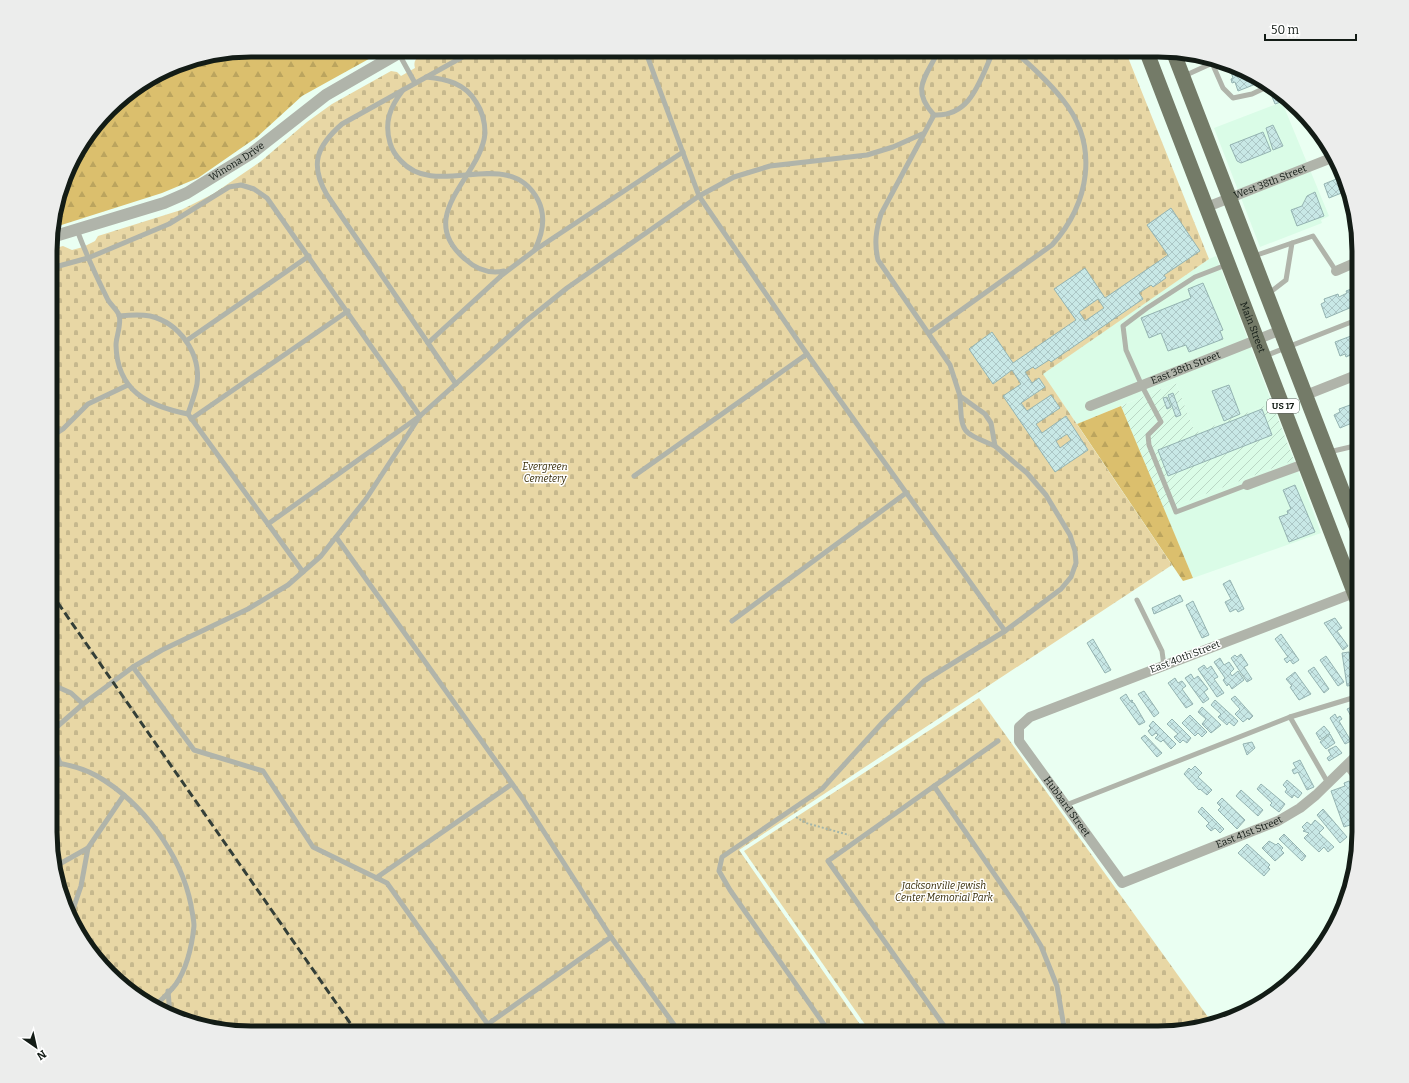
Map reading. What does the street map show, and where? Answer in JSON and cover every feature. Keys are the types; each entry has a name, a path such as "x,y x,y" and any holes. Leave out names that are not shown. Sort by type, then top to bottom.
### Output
{"main road":[{"name":"Main Street","path":"1149,57 1265,356 1304,464 1352,589"},
{"name":"US 17","path":"1176,58 1352,514"}],"street":[{"name":"Winona Drive","path":"58,234 164,203 187,193 252,153 326,95 392,57"},
{"name":"West 38th Street","path":"1207,207 1329,159"},
{"path":"1336,271 1352,264"},
{"name":"East 38th Street","path":"1090,406 1281,330"},
{"path":"1306,395 1352,377"},
{"path":"1247,485 1304,464"},
{"name":"East 40th Street","path":"1019,727 1030,717 1164,666 1352,600"},
{"name":"Hubbard Street","path":"1019,727 1019,741 1122,883"},
{"name":"East 41st Street","path":"1122,883 1278,821 1300,808 1352,759"}],"lane":[{"path":"403,57 415,83"},
{"path":"456,384 326,195 318,180 316,169 319,153 328,137 342,124 462,57"},
{"path":"648,57 700,196 807,354 1005,631"},
{"path":"936,57 921,87 921,97 926,106 934,115 946,115 958,111 967,104 990,57"},
{"path":"929,333 1052,245 1072,219 1083,191 1086,170 1085,149 1074,116 1064,100 1040,74 1021,57"},
{"path":"1183,77 1209,64"},
{"path":"1215,66 1223,88 1233,98 1252,94 1264,89"},
{"path":"425,77 441,78 454,82 464,88 474,98 481,109 485,134 482,145 452,198 446,223 448,235 453,246 470,264 491,272 507,271"},
{"path":"405,88 391,109 387,121 387,133 391,146 397,157 412,170 423,175 436,177 484,173 504,175 523,181 531,189 540,205 543,216 541,236 535,250"},
{"path":"825,1026 730,890 719,871 722,857 822,789 883,722 924,681 1005,631 1061,589 1071,577 1076,563 1075,550 1070,535 1046,495 1027,474 995,446 968,434 961,424 960,396 950,365 878,260 875,247 875,231 881,214 934,115"},
{"path":"268,524 420,416 526,321 567,288 700,196 734,177 770,166 867,155 893,147 923,134"},
{"path":"428,343 507,271 535,250 683,152"},
{"path":"57,266 88,258 169,224 229,188 241,185 254,189 267,198 348,311 420,416"},
{"path":"76,228 88,258 109,302 119,316 116,355 119,368 128,385 147,401 161,408 189,416 303,572"},
{"path":"1253,257 1313,236 1336,271"},
{"path":"1267,294 1286,280 1292,243"},
{"path":"186,341 309,256"},
{"path":"1229,264 1194,277 1147,308 1124,326 1126,350 1142,386 1161,422 1148,435 1149,445 1176,512 1247,485"},
{"path":"189,416 348,311"},
{"path":"119,316 149,316 163,320 175,328 186,341 196,364 197,383 189,416"},
{"path":"1265,356 1352,322"},
{"path":"634,476 807,354"},
{"path":"57,433 88,404 128,385"},
{"path":"960,396 985,414 991,423 995,446"},
{"path":"57,727 83,704 133,667 162,650 270,597 303,572 321,556 366,499 420,416"},
{"path":"1328,452 1352,447"},
{"path":"732,621 906,493"},
{"path":"336,537 512,784 611,937 675,1026"},
{"path":"1137,600 1162,651 1164,666"},
{"path":"133,667 194,750 263,771 313,847 387,883 488,1024 611,937"},
{"path":"57,686 71,692 83,704"},
{"path":"1066,805 1290,717 1352,698"},
{"path":"1290,717 1328,783"},
{"path":"943,1026 828,861 998,742"},
{"path":"57,756 60,763"},
{"path":"57,763 96,776 124,795 147,820 169,848 187,887 194,924 190,952 176,983 158,1002"},
{"path":"1345,765 1352,774"},
{"path":"376,878 512,784"},
{"path":"934,786 1021,913 1041,946 1057,986 1064,1026"},
{"path":"73,909 81,886 88,848 124,795"},
{"path":"60,864 88,848"},
{"path":"168,991 169,1008"}],"path":[{"path":"789,812 806,823 860,838"}],"shaded area":[{"path":"1282,102 1329,216 1321,220 1322,223 1260,247 1214,128"},
{"path":"1216,256 1272,403 1195,433 1176,383 1077,424 1042,374 1209,259"},
{"path":"1176,383 1195,433 1272,403 1294,460 1164,510 1121,406"},
{"path":"1294,460 1321,533 1193,578 1164,510"}],"green space":[{"path":"238,57 372,57 302,96 257,137 198,178 162,193 59,226 67,189 77,165 97,133 123,105 143,90 165,77 189,67"},
{"name":"Evergreen Cemetery","path":"418,57 1128,57 1209,259 1043,374 1172,565 739,850 861,1026 238,1026 189,1016 165,1006 143,993 123,978 105,960 90,940 77,918 67,894 57,845 57,248 63,246 72,250 83,247 95,241 98,236 181,210 213,194 260,162 307,122 332,104 391,71 397,72 401,76 415,68 414,65"},
{"path":"1121,406 1193,578 1183,581 1077,424"},
{"name":"Jacksonville Jewish Center Memorial Park","path":"979,698 1209,1019 1171,1026 866,1026 744,851"}],"building":[{"path":"1231,72 1256,84 1238,91 1235,82 1232,83 1231,79 1233,78"},
{"path":"1270,93 1282,102 1275,104"},
{"path":"1273,125 1283,146 1273,150 1266,128"},
{"path":"1263,132 1271,151 1241,163 1237,161 1230,145"},
{"path":"1338,179 1343,192 1329,198 1324,184"},
{"path":"1315,192 1324,216 1297,226 1291,210 1302,206 1307,196"},
{"path":"1171,208 1200,251 1164,275 1166,278 1153,287 1151,285 1139,293 1143,299 1051,362 1049,360 1035,369 1033,367 1025,372 1032,383 1039,378 1045,387 1021,403 1027,411 1051,395 1060,408 1036,424 1042,433 1066,416 1088,450 1055,472 1003,396 1021,384 1012,370 993,384 969,349 992,332 1013,363 1076,320 1054,289 1085,268 1105,298 1168,255 1147,225","holes":["1098,299 1104,308 1085,321 1079,312","1067,434 1071,440 1060,448 1056,441"]},
{"path":"1203,283 1223,330 1220,331 1223,339 1189,352 1186,345 1168,351 1161,333 1149,338 1141,318 1191,298 1188,289"},
{"path":"1352,289 1352,307 1326,318 1321,304 1325,302 1324,299 1338,294 1339,297 1347,293 1346,291"},
{"path":"1352,336 1352,354 1346,357 1345,354 1340,356 1335,342"},
{"path":"1229,385 1240,414 1224,421 1212,391"},
{"path":"1173,393 1181,415 1176,417 1168,395"},
{"path":"1167,397 1171,407 1167,409 1163,398"},
{"path":"1352,404 1352,423 1340,428 1334,415 1340,412 1339,409"},
{"path":"1262,409 1272,435 1168,476 1158,450"},
{"path":"1295,485 1315,532 1289,542 1279,517 1288,514 1287,511 1291,509 1283,490"},
{"path":"1230,580 1244,609 1238,612 1236,609 1230,612 1225,602 1231,599 1223,584"},
{"path":"1180,595 1183,601 1154,614 1152,608"},
{"path":"1193,601 1209,635 1202,638 1186,605"},
{"path":"1335,618 1342,628 1337,631 1348,646 1343,650 1324,623"},
{"path":"1281,634 1299,660 1293,664 1290,660 1287,663 1284,659 1288,657 1275,639"},
{"path":"1093,639 1111,670 1105,673 1087,643"},
{"path":"1349,652 1350,659 1352,658 1352,685 1347,686 1342,653"},
{"path":"1241,654 1248,665 1244,667 1252,679 1247,682 1231,658 1235,655 1237,657"},
{"path":"1326,656 1344,682 1338,686 1320,660"},
{"path":"1220,658 1224,665 1229,662 1234,669 1230,673 1232,676 1238,671 1244,680 1232,689 1229,684 1227,686 1223,680 1225,678 1214,662"},
{"path":"1204,665 1207,669 1211,666 1218,677 1214,679 1224,693 1217,697 1198,669"},
{"path":"1314,667 1329,689 1324,693 1308,671"},
{"path":"1295,672 1311,694 1299,700 1290,687 1292,686 1286,679"},
{"path":"1191,674 1194,679 1198,676 1208,689 1204,692 1209,699 1203,703 1185,678"},
{"path":"1175,678 1178,683 1182,681 1186,686 1182,689 1193,704 1186,708 1168,683"},
{"path":"1144,691 1159,713 1154,717 1138,694"},
{"path":"1126,694 1130,701 1133,701 1131,702 1134,703 1145,722 1139,725 1120,698"},
{"path":"1235,696 1253,716 1249,720 1248,718 1243,722 1235,714 1240,709 1231,699"},
{"path":"1215,700 1238,721 1234,726 1229,722 1227,725 1218,717 1221,714 1211,705"},
{"path":"1202,707 1221,725 1211,733 1202,724 1206,719 1198,712"},
{"path":"1352,707 1352,718 1347,709"},
{"path":"1335,714 1337,718 1340,716 1342,719 1339,721 1351,741 1345,744 1330,718"},
{"path":"1190,715 1207,732 1202,737 1198,733 1195,736 1182,723"},
{"path":"1172,719 1191,738 1187,743 1183,740 1180,743 1174,737 1178,734 1167,724"},
{"path":"1153,721 1176,744 1171,749 1163,740 1161,742 1155,738 1158,735 1156,733 1152,736 1148,731 1151,728 1149,726"},
{"path":"1324,726 1330,733 1320,740 1316,733"},
{"path":"1330,734 1335,743 1326,749 1320,742"},
{"path":"1145,735 1162,753 1157,757 1141,738"},
{"path":"1252,742 1255,748 1247,755 1243,744"},
{"path":"1336,746 1342,753 1329,761 1327,758 1331,755 1328,750"},
{"path":"1300,760 1314,787 1307,790 1298,772 1294,774 1292,770 1296,768 1293,763"},
{"path":"1195,766 1202,773 1198,777 1212,790 1207,795 1200,789 1199,790 1184,774 1189,768 1191,770"},
{"path":"1287,780 1302,793 1298,798 1294,795 1292,798 1285,792 1287,789 1283,785"},
{"path":"1349,781 1352,787 1352,824 1344,827 1331,791 1345,786 1344,783"},
{"path":"1261,784 1285,804 1279,812 1270,805 1272,803 1257,789"},
{"path":"1241,790 1263,810 1258,816 1236,796"},
{"path":"1222,798 1245,820 1237,829 1218,810 1221,807 1217,803"},
{"path":"1202,807 1224,829 1220,833 1215,828 1211,831 1206,826 1209,823 1198,812"},
{"path":"1323,809 1347,837 1340,843 1317,815"},
{"path":"1315,820 1324,828 1319,833 1334,847 1328,852 1324,847 1319,852 1304,838 1309,833 1303,831 1305,830 1302,827 1307,822 1311,825"},
{"path":"1284,834 1306,856 1302,861 1279,839"},
{"path":"1269,841 1276,845 1278,843 1283,848 1281,850 1284,853 1275,861 1262,848"},
{"path":"1247,844 1270,865 1268,867 1270,869 1264,876 1238,853"}],"railway":[{"path":"57,602 352,1026"}]}
